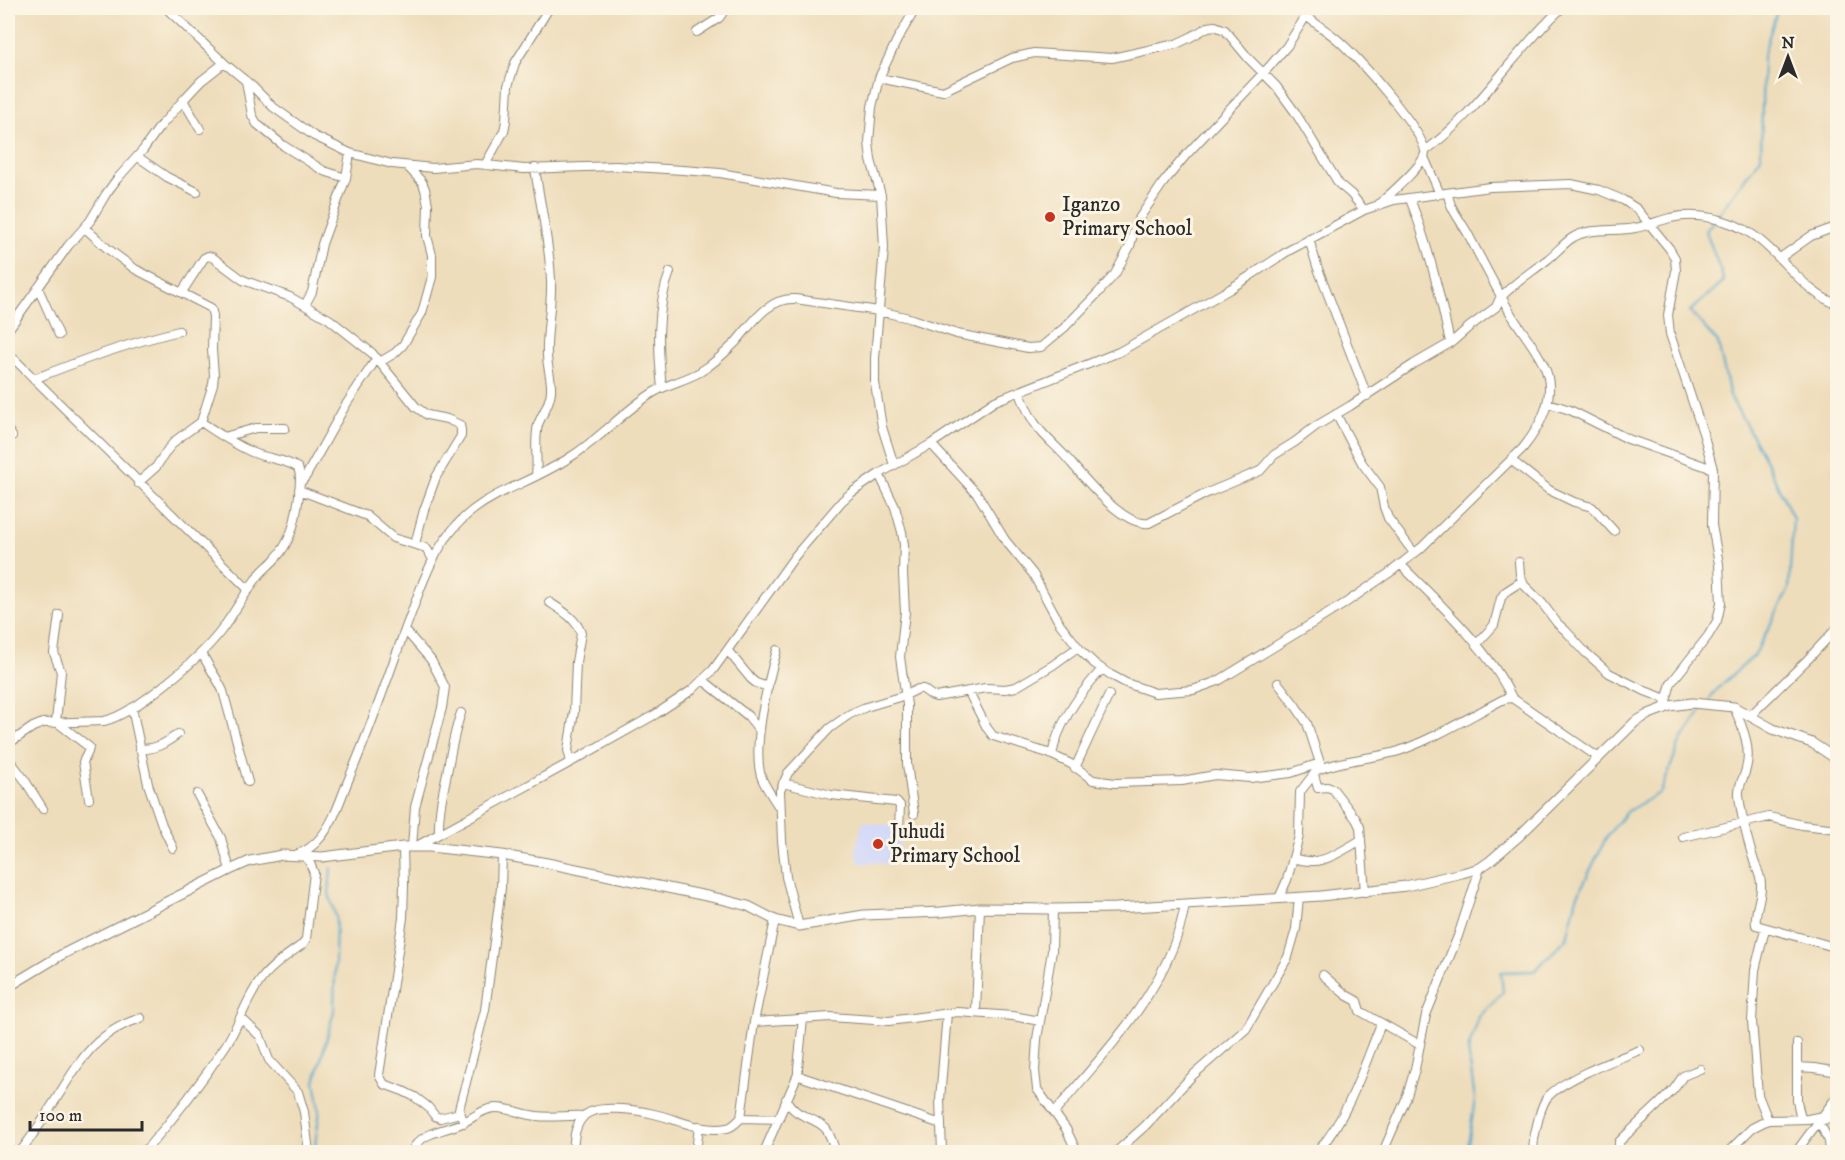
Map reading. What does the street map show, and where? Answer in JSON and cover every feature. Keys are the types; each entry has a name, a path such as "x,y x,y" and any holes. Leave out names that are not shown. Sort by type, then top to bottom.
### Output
{"street":[{"path":"166,8 224,63 291,121 314,136 350,153 392,164 433,168 458,165 535,168 616,166 683,170 720,173 836,193 881,195"},
{"path":"485,165 504,131 508,86 514,63 549,8"},
{"path":"698,32 719,18 726,8"},
{"path":"894,465 882,427 875,383 884,248 881,195 871,160 869,142 872,107 879,78 897,40 916,8"},
{"path":"931,444 978,495 1008,544 1033,574 1060,624 1078,647 1102,669 1126,683 1155,693 1193,690 1218,681 1319,620 1414,553 1512,460 1532,437 1548,403 1546,372 1444,194 1425,154 1421,140 1400,109 1365,68 1341,42 1306,16 1300,8"},
{"path":"8,987 71,950 230,870 250,861 282,855 297,855 313,846 330,825 366,740 391,665 433,559 455,525 469,512 501,492 536,476 578,452 629,409 662,388 693,376 711,364 775,303 791,299 879,311 957,334 1028,348 1041,347 1064,328 1114,274 1130,246 1136,223 1163,183 1287,46 1312,8"},
{"path":"1378,205 1403,182 1425,154 1475,106 1517,55 1562,8"},
{"path":"879,78 943,91 1023,55 1034,53 1112,58 1176,44 1208,27 1215,26 1225,30 1276,86 1295,112 1339,184 1364,210"},
{"path":"8,330 68,246 94,216 110,187 138,157 183,100 201,81 224,63"},
{"path":"246,81 252,115 257,124 284,146 324,171 346,178"},
{"path":"183,100 200,129"},
{"path":"305,305 312,292 322,244 346,178 350,153"},
{"path":"138,157 168,177 197,192"},
{"path":"299,486 354,392 378,360 400,350 426,303 433,260 427,236 428,205 422,182 407,166"},
{"path":"535,168 548,241 551,282 547,356 552,384 549,404 539,423 537,434 536,476"},
{"path":"282,855 331,856 410,847 502,855 721,899 748,906 775,920 799,926 864,915 980,908 1053,909 1185,904 1365,892 1439,879 1480,868 1519,836 1635,722 1665,704 1671,683 1708,636 1720,614 1720,575 1712,525 1713,469 1670,334 1668,315 1676,271 1675,258 1637,209 1599,190 1571,184 1490,187 1394,200 1364,210 1272,260 1230,290 1119,352 1020,393 994,401 931,444 879,474 851,493 819,526 782,573 728,651 703,680 678,700 571,762 439,834 410,847"},
{"path":"1410,199 1439,288 1449,338 1452,342"},
{"path":"1020,393 1026,409 1039,430 1120,512 1143,524 1220,487 1260,471 1274,455 1316,426 1452,342 1496,307 1501,296 1511,287 1571,239 1580,235 1635,228 1680,217 1718,219 1750,233 1816,293 1838,304"},
{"path":"1780,258 1811,236 1838,226"},
{"path":"85,228 135,269 211,308 213,316 213,384 201,422 176,440 156,467 138,483"},
{"path":"1309,239 1317,266 1367,396"},
{"path":"182,292 204,258 212,257 243,280 305,305 349,334 378,360 416,406 428,415 453,421 459,425 462,430 458,442 436,477 415,544"},
{"path":"662,388 659,364 660,325 666,282 670,272"},
{"path":"38,288 59,335"},
{"path":"34,380 90,357 179,331"},
{"path":"8,353 249,590"},
{"path":"1548,403 1570,410 1628,439 1713,469"},
{"path":"1336,414 1356,454 1380,487 1388,518 1414,553"},
{"path":"8,741 39,725 56,722 104,721 132,708 202,652 222,630 256,578 275,559 289,540 294,523 300,472 294,465 255,453 201,422"},
{"path":"224,437 256,428 285,428"},
{"path":"1512,460 1550,490 1574,502 1592,507 1614,531"},
{"path":"879,474 895,507 903,537 905,612 900,657 906,695 908,779 914,814"},
{"path":"299,486 367,516 393,538 426,548 433,559"},
{"path":"1519,562 1524,585 1585,652 1609,673 1670,706 1692,703 1734,707 1773,729 1812,743 1838,760"},
{"path":"1400,564 1476,645 1502,677 1512,698 1599,758"},
{"path":"1476,645 1494,625 1501,598 1505,592 1522,580"},
{"path":"549,602 564,612 580,628 581,633 576,662 574,712 568,743 571,762"},
{"path":"56,722 61,672 54,653 59,615"},
{"path":"1751,715 1838,627"},
{"path":"405,630 431,660 445,687 442,708 415,807 404,885 403,918 379,1075 384,1084 415,1097 435,1116 440,1118 460,1113"},
{"path":"799,926 786,877 780,791 797,763 839,721 866,707 918,689 923,689 936,697 986,688 1016,687 1053,666 1078,647"},
{"path":"777,650 760,731 759,754 761,775 780,811"},
{"path":"728,651 751,679 768,687"},
{"path":"202,652 223,691 248,782"},
{"path":"1052,754 1056,738 1072,709 1102,669"},
{"path":"703,680 748,716 760,731"},
{"path":"1278,683 1307,723 1317,770 1318,788 1333,789 1356,819 1361,833 1365,892"},
{"path":"968,691 993,736 1052,754 1093,780 1115,783 1190,781 1215,775 1250,778 1317,770 1336,763 1407,748 1442,733 1504,699 1512,698"},
{"path":"1075,768 1109,695"},
{"path":"1734,707 1748,749 1746,770 1739,787 1744,822 1762,885 1756,909 1756,925 1838,948"},
{"path":"132,708 144,770 153,800 173,848"},
{"path":"439,834 442,797 452,745 462,712"},
{"path":"56,722 89,747 83,762 88,799"},
{"path":"140,749 153,749 178,734"},
{"path":"8,758 42,809"},
{"path":"1279,898 1293,858 1300,827 1300,792 1317,770"},
{"path":"783,783 831,795 896,802 900,805 899,830"},
{"path":"197,794 221,838 230,870"},
{"path":"1683,837 1770,817 1802,825 1838,829"},
{"path":"1293,858 1317,862 1361,840"},
{"path":"464,1123 460,1105 485,1011 501,888 502,855"},
{"path":"144,1152 163,1132 228,1042 255,989 265,975 306,939 314,878 312,866 304,856"},
{"path":"1383,1152 1406,1099 1416,1069 1426,1015 1464,921 1480,868"},
{"path":"1116,1152 1145,1126 1196,1072 1246,1029 1288,957 1296,929 1299,897"},
{"path":"1054,1112 1143,1004 1176,939 1185,904"},
{"path":"976,1012 980,908"},
{"path":"1053,909 1052,951 1040,1021 1035,1063 1036,1082 1041,1096 1072,1138 1077,1152"},
{"path":"741,1118 754,1022 775,920"},
{"path":"1765,929 1755,970 1752,1021 1758,1095 1767,1120"},
{"path":"1323,975 1346,995 1357,1001 1360,1011 1420,1045"},
{"path":"754,1022 830,1017 889,1021 947,1013 976,1012 1040,1021"},
{"path":"942,1152 942,1073 947,1013"},
{"path":"20,1152 92,1046 111,1030 141,1018"},
{"path":"241,1018 260,1035 269,1060 298,1092 304,1112 309,1152"},
{"path":"764,1152 798,1074 803,1019"},
{"path":"1317,1152 1343,1115 1381,1024"},
{"path":"1797,1043 1797,1101 1801,1119"},
{"path":"1534,1152 1533,1144 1542,1107 1553,1092 1570,1080 1640,1050"},
{"path":"1797,1067 1838,1072"},
{"path":"1619,1152 1619,1142 1658,1105 1683,1076 1700,1069"},
{"path":"798,1074 801,1077 941,1124"},
{"path":"1796,1152 1838,1095"},
{"path":"786,1099 801,1115 826,1130 836,1152"},
{"path":"411,1152 420,1140 430,1133 464,1123 493,1108 536,1116 584,1116"},
{"path":"573,1152 577,1127 584,1116 592,1111 603,1109 622,1109 654,1114 716,1129 729,1128 741,1118 779,1119"},
{"path":"1728,1152 1752,1128 1767,1120 1821,1119 1838,1114"},
{"path":"1821,1119 1829,1141 1830,1152"},
{"path":"696,1152 699,1126"}],"shaded area":[{"name":"Juhudi Primary School","path":"863,822 892,826 902,851 893,865 874,862 860,864 855,851"}],"waterway":[{"path":"1717,216 1761,157 1763,56 1778,8"},
{"path":"1709,700 1719,687 1754,656 1789,589 1793,518 1766,461 1730,396 1718,343 1690,311 1724,281 1706,231 1714,220"},
{"path":"1467,1152 1475,1099 1468,1050 1479,1017 1503,992 1501,972 1534,971 1567,938 1577,897 1607,836 1626,812 1661,792 1680,742 1704,707"},
{"path":"319,1152 315,1145 320,1110 315,1082 334,1011 336,917 329,894 331,867"}],"place":[{"name":"Iganzo Primary School","path":"1050,217"},
{"name":"Juhudi Primary School","path":"878,844"}]}
